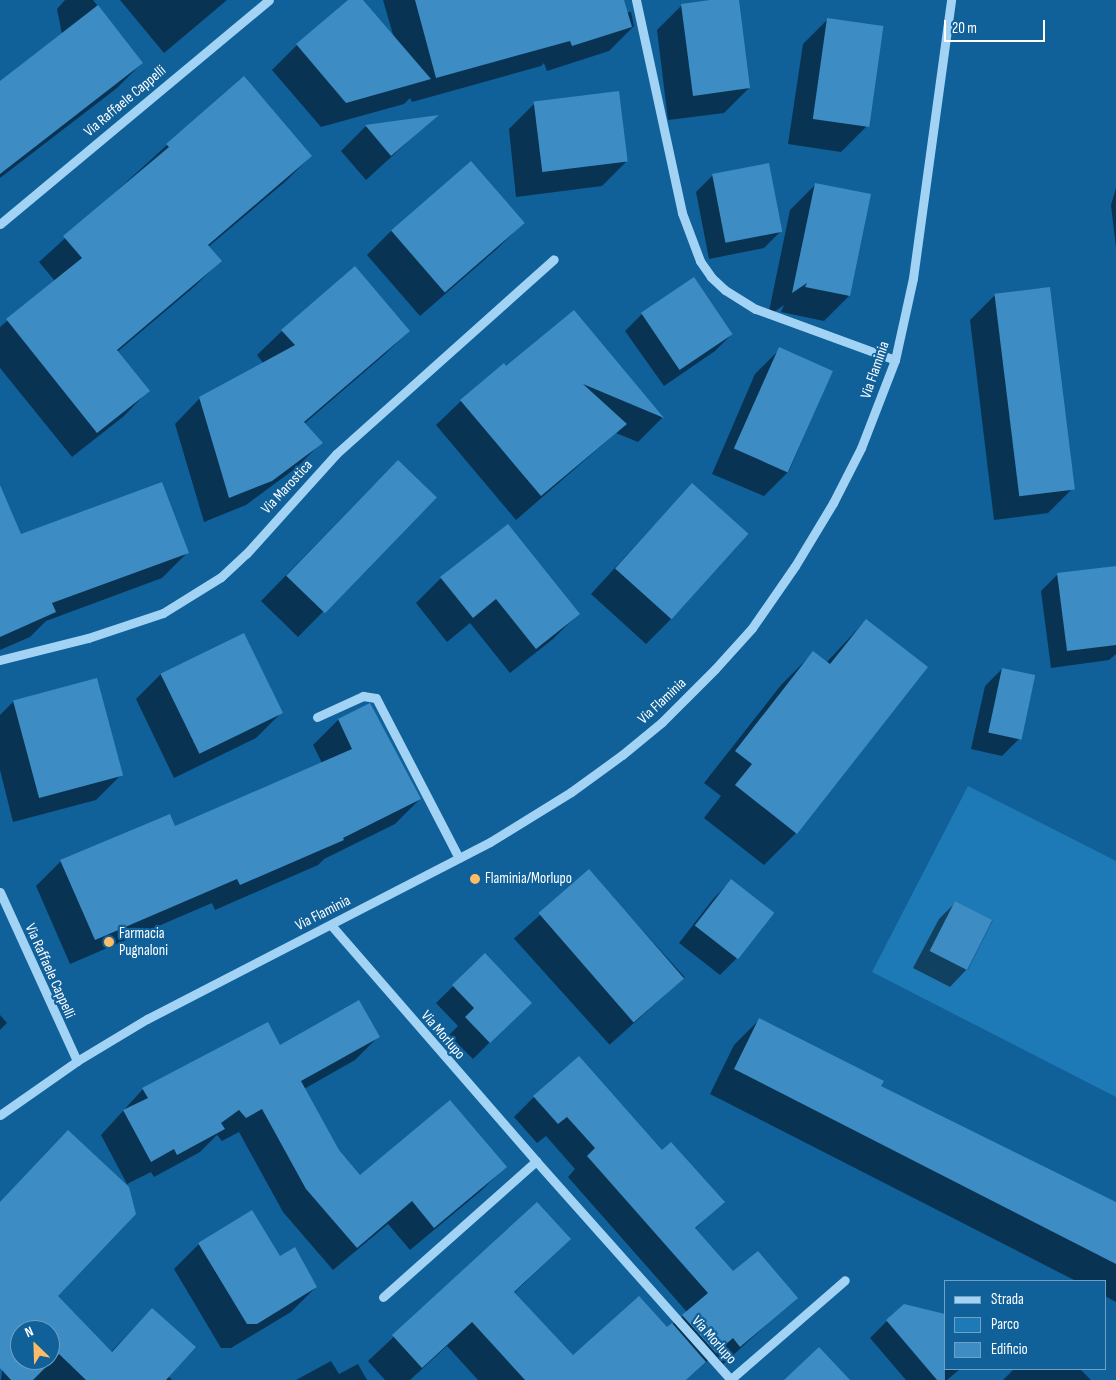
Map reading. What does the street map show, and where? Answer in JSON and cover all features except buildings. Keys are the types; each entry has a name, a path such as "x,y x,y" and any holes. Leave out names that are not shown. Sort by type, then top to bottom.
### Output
{"street":[{"name":"Via Raffaele Cappelli","path":"0,224 268,0"},
{"path":"636,0 682,213 700,261 711,277 725,290 756,309 895,360"},
{"name":"Via Flaminia","path":"0,1115 77,1061 184,998 331,925 459,858 542,810 622,755 687,698 752,628 795,566 833,503 861,448 895,360 907,313 913,278 951,0"},
{"name":"Via Marostica","path":"0,660 88,638 155,616 182,603 220,577 246,554 336,454 554,259"},
{"path":"318,717 363,696 376,698 459,858"},
{"name":"Via Raffaele Cappelli","path":"0,892 77,1061"},
{"name":"Via Morlupo","path":"331,925 536,1161 731,1380"},
{"path":"383,1297 536,1161"},
{"path":"731,1380 844,1280"}],"green space":[{"path":"968,786 1116,861 1116,1097 872,972","holes":["955,901 993,920 968,970 930,951"]}],"place":[{"name":"Flaminia/Morlupo","path":"475,879"},
{"name":"Farmacia Pugnaloni","path":"109,942"}]}
